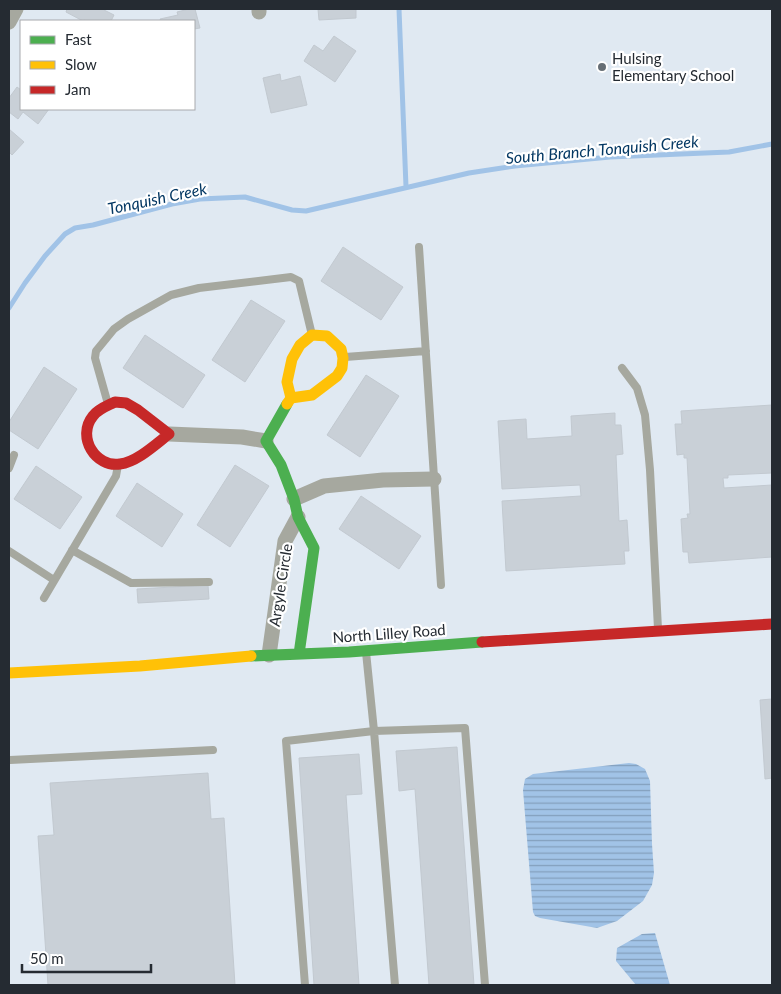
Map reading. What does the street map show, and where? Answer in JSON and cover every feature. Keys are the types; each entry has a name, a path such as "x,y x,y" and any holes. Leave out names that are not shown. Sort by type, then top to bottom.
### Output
{"street":[{"path":"9,22 16,9"},
{"path":"169,434 131,461 118,464 106,462 95,456 87,441 86,431 90,421 97,412 115,402 126,404 138,410 169,434 242,437 266,441 291,398 287,382 292,359 300,345 312,335 327,336 342,349 342,368 337,376 312,395 291,398"},
{"name":"Argyle Circle","path":"266,441 281,465 294,499 298,517 314,548 299,654"},
{"path":"294,499 324,486 383,480 434,479"},
{"name":"Argyle Circle","path":"269,655 285,542 298,517"},
{"name":"North Lilley Road","path":"9,673 140,666 237,656 366,650 772,624"}],"lane":[{"path":"418,247 441,585"},
{"path":"108,405 97,368 96,351 114,329 171,295 199,288 291,278 299,281 312,335"},
{"path":"343,358 426,352"},
{"path":"622,368 636,388 645,415 650,470 658,632"},
{"path":"9,468 14,455"},
{"path":"44,598 116,476 118,464"},
{"path":"72,550 131,583 209,582"},
{"path":"9,551 54,580"},
{"path":"366,650 394,985"},
{"path":"305,985 286,742 374,731 465,728 484,985"},
{"path":"9,759 213,750"}],"water":[{"path":"629,763 636,764 645,769 650,781 654,873 652,885 643,901 617,921 597,928 535,916 533,912 523,790 525,779 533,774"},
{"path":"655,933 670,985 636,985 616,961 617,948 642,934"}],"building":[{"path":"67,9 105,9 114,15 112,20 81,20 66,12"},
{"path":"195,9 200,28 195,29 195,20 160,19 178,15 177,12"},
{"path":"318,9 356,9 356,18 319,20"},
{"path":"334,36 356,51 335,82 304,61 314,45 323,51"},
{"path":"280,74 281,81 300,76 307,105 271,113 263,78"},
{"path":"17,87 20,89 20,110 48,110 38,124 23,112 18,119 9,112 9,98"},
{"path":"9,129 24,142 12,155 10,153 9,155"},
{"path":"343,247 403,287 381,320 321,281"},
{"path":"251,300 285,321 245,382 212,360"},
{"path":"145,335 205,375 183,408 123,368"},
{"path":"44,367 77,389 38,449 9,430 9,422"},
{"path":"366,375 399,396 360,457 327,435"},
{"path":"772,405 772,473 728,475 728,478 723,478 724,488 772,485 772,557 689,563 688,552 683,552 681,519 688,518 687,514 690,514 687,458 684,458 684,454 677,455 675,424 682,424 681,411"},
{"path":"615,413 615,425 621,425 623,454 616,455 619,521 627,520 629,551 624,551 625,564 506,571 502,501 581,496 580,485 502,489 498,421 526,419 527,439 572,436 571,416"},
{"path":"235,465 269,486 230,547 197,525"},
{"path":"36,466 82,497 60,529 14,499"},
{"path":"137,483 183,514 162,547 116,516"},
{"path":"361,496 421,536 399,569 339,529"},
{"path":"208,585 209,599 138,603 137,589"},
{"path":"772,699 772,778 765,779 760,700"},
{"path":"457,747 474,985 429,985 415,789 399,791 396,751"},
{"path":"359,754 362,794 346,795 359,985 314,985 299,758"},
{"path":"208,773 211,819 224,818 235,985 48,985 38,836 54,835 50,783"}],"waterway":[{"path":"399,9 406,187"},
{"name":"Tonquish Creek","path":"9,308 45,256 65,234 75,228 172,204 200,199 245,197 292,210 306,211 469,173 515,166 610,157 729,152 772,144"}],"traffic: fast":[{"path":"287,404 266,441 281,465 294,499 298,517 314,548 299,654"},
{"path":"251,656 349,652 482,642"}],"traffic: slow":[{"path":"287,404 291,398 287,382 292,359 300,345 312,335 327,336 341,349 343,358 342,368 337,376 312,395 291,398"},
{"path":"9,673 140,666 251,656"}],"traffic: jam":[{"path":"115,402 126,403 138,410 169,434 146,452 126,463 111,464 103,461 91,449 87,433 88,424 97,411 115,402"},
{"path":"482,642 772,624"}],"place":[{"name":"Hulsing Elementary School","path":"602,67"}],"water label":[{"name":"South Branch Tonquish Creek","path":"602,149"}]}
